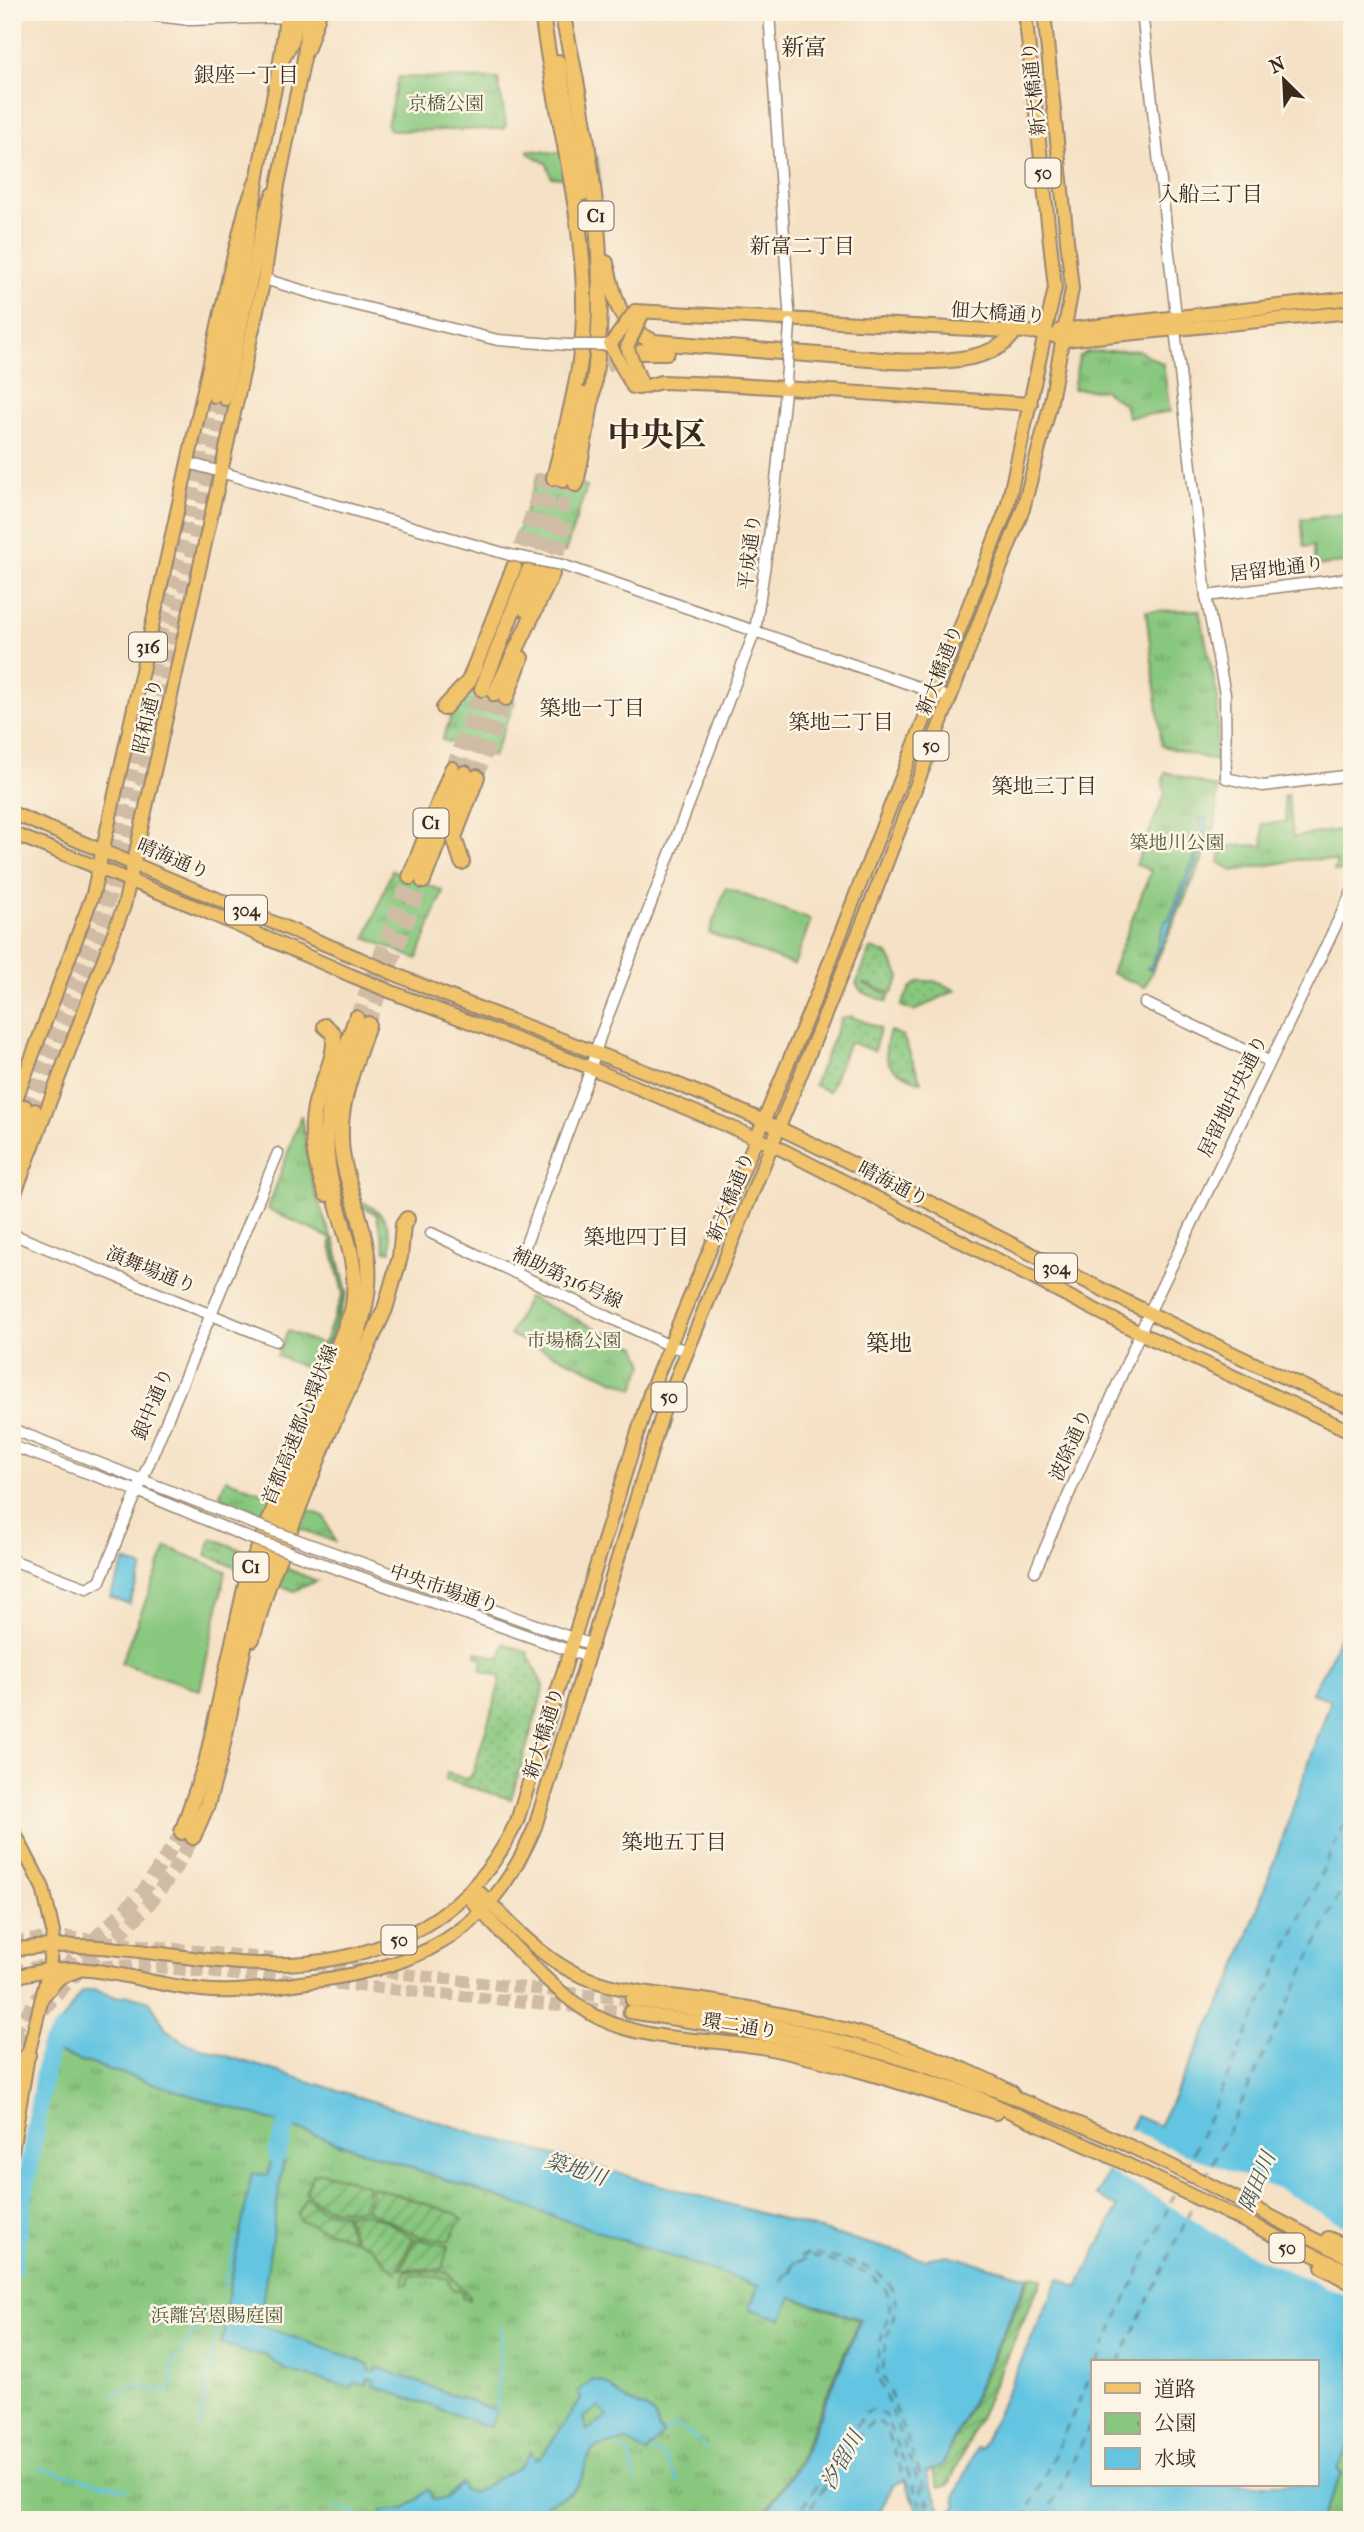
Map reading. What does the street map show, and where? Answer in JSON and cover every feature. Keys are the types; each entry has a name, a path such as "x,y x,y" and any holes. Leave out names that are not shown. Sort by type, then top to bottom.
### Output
{"highway":[{"path":"534,12 547,89"},
{"name":"C1","path":"542,12 578,241 584,296 581,356 562,480"},
{"path":"558,14 569,125 590,231 600,304"},
{"name":"C1","path":"558,14 597,217 600,304 597,367 590,416 584,443 562,480"},
{"name":"C1","path":"544,29 547,89 584,296"},
{"path":"597,217 617,306 631,327 645,338 664,344 895,361"},
{"path":"633,347 895,361 969,357 1003,343 1014,332"},
{"path":"562,480 584,395"},
{"path":"444,708 469,681 512,561"},
{"path":"546,570 494,693 546,570"},
{"name":"C1","path":"416,879 465,773 454,837 462,862"},
{"name":"首都高速都心環状線","path":"362,1021 341,1130 343,1160 368,1253 368,1302 355,1341 259,1577 213,1784 188,1834 245,1585 352,1311 356,1282 353,1256 332,1184 326,1135 333,1091 362,1021"},
{"path":"325,1026 333,1033 335,1042 315,1105 314,1151 324,1190 353,1256"},
{"path":"233,1701 269,1583 328,1434 385,1309 400,1257 403,1225 407,1219"},
{"path":"12,2068 29,2055"}],"main road":[{"name":"新大橋通り","path":"12,1950 52,1945 110,1947 264,1964 316,1961 360,1953 401,1939 447,1913 471,1892 496,1862 517,1821 651,1390 858,892 1007,508 1046,333 1055,278 1025,12"},
{"name":"新大橋通り","path":"12,1978 49,1969 91,1968 175,1986 225,1991 369,1972 417,1955 457,1932 486,1907 513,1874 535,1827 665,1406 773,1145 1023,509 1065,335 1072,274 1044,12"},
{"name":"昭和通り","path":"12,1201 124,906 131,880 264,279 278,184 304,58 306,14"},
{"name":"昭和通り","path":"278,184 266,211 219,397 255,210 258,176 282,61 306,14"},
{"name":"昭和通り","path":"12,1139 93,894 190,463 230,271 246,208 258,176"},
{"name":"佃大橋通り","path":"639,312 1065,335 1176,323 1352,298"},
{"path":"610,345 639,312"},
{"path":"638,386 633,347 639,312"},
{"name":"佃大橋通り","path":"1176,323 1352,312"},
{"path":"610,345 633,347"},
{"path":"610,345 638,386"},
{"path":"638,386 669,382 786,384 1031,404"},
{"name":"晴海通り","path":"12,813 103,849 411,981 595,1051 779,1129 1147,1315 1352,1408"},
{"name":"晴海通り","path":"12,833 198,908 404,997 591,1068 773,1145 1140,1333 1351,1431"},
{"name":"昭和通り","path":"12,1167 24,1109"},
{"path":"12,1828 48,1903 52,1945 12,2151"},
{"path":"12,1844 28,1858"},
{"name":"環二通り","path":"471,1892 569,1997 590,2013 614,2024 654,2034 732,2042 815,2059 883,2077 1047,2129"},
{"name":"環二通り","path":"486,1907 544,1954 590,1979 751,2008 853,2032 976,2074 1056,2115"},
{"path":"41,2000 59,1978 91,1968"},
{"name":"環二通り","path":"1352,2259 1107,2136 923,2065 852,2043 740,2016 631,2006 853,2056 970,2094 1099,2151 1352,2273"},
{"name":"50","path":"1232,2197 1352,2248"},
{"name":"50","path":"1224,2212 1352,2284"}],"street":[{"path":"127,12 190,20 306,14"},
{"name":"平成通り","path":"515,1273 595,1051 755,631 773,510 790,321 769,12"},
{"path":"1142,12 1206,596 1225,694 1226,778 1263,786 1352,775"},
{"path":"1351,12 1352,21"},
{"path":"264,279 335,300 498,340 610,345"},
{"path":"190,463 512,561 755,631 950,698"},
{"name":"居留地通り","path":"1206,596 1352,578"},
{"name":"居留地中央通り","path":"1140,1333 1352,892"},
{"path":"1145,1003 1269,1061"},
{"name":"銀中通り","path":"12,1560 87,1588 93,1588 100,1581 135,1490 278,1153"},
{"name":"補助第316号線","path":"431,1233 671,1347 689,1350"},
{"name":"演舞場通り","path":"12,1234 275,1341"},
{"name":"波除通り","path":"1035,1571 1140,1333"},
{"path":"12,1429 140,1478"},
{"path":"12,1446 135,1490"},
{"name":"中央市場通り","path":"140,1478 572,1645"},
{"name":"中央市場通り","path":"135,1490 289,1552 590,1651"}],"green space":[{"name":"京橋公園","path":"398,77 498,79 506,125 503,129 392,131 387,126"},
{"path":"528,150 597,157 600,182 551,177 547,164 528,153"},
{"path":"1138,350 1163,364 1170,412 1128,417 1124,404 1103,390 1073,389 1079,357 1086,352"},
{"path":"539,473 587,487 565,552 514,542"},
{"path":"1352,513 1352,562 1315,566 1313,546 1304,547 1301,519"},
{"path":"1199,610 1218,698 1216,761 1162,746 1146,611"},
{"path":"475,687 515,701 493,757 442,740 452,715"},
{"name":"築地川公園","path":"1166,772 1217,788 1216,821 1206,852 1145,987 1111,973 1151,871 1136,864 1165,794 1163,780"},
{"path":"1288,795 1293,837 1352,828 1352,863 1348,871 1334,871 1337,862 1321,859 1298,860 1233,871 1219,862 1223,846 1264,845 1262,824 1286,822 1283,796"},
{"path":"392,870 443,891 417,959 366,938"},
{"path":"726,888 811,920 794,965 709,933"},
{"path":"871,948 888,954 900,977 892,993 862,983 890,995 887,1002 862,992 856,984"},
{"path":"920,981 934,981 956,990 914,1011 901,1006 911,987"},
{"path":"850,1016 880,1028 874,1051 849,1042 829,1092 814,1085 841,1019"},
{"path":"890,1031 903,1036 921,1082 902,1074 890,1065 886,1052"},
{"path":"301,1115 313,1187 332,1239 268,1209"},
{"path":"359,1200 380,1214 388,1225 391,1251 386,1251 376,1214 357,1204"},
{"path":"334,1239 347,1292 337,1325 306,1399 301,1398 309,1379 305,1359 325,1341 343,1293 330,1242"},
{"name":"市場橋公園","path":"528,1297 637,1347 644,1364 634,1389 510,1335"},
{"path":"288,1331 321,1344 311,1370 277,1356"},
{"path":"226,1479 324,1516 335,1542 224,1499 220,1494"},
{"path":"212,1538 317,1581 294,1591 206,1555"},
{"path":"167,1547 226,1571 200,1690 121,1663"},
{"path":"504,1643 527,1652 544,1688 511,1799 445,1780 447,1773 467,1779 473,1773 500,1682 499,1676 480,1670 483,1659 476,1656 477,1652 500,1658"},
{"name":"浜離宮恩賜庭園","path":"50,2051 286,2125 758,2286 750,2309 791,2297 859,2320 798,2462 760,2520 12,2520 12,2282"},
{"path":"322,2172 369,2186 362,2209 330,2208 311,2198 305,2191 314,2174"},
{"path":"373,2187 457,2214 463,2220 457,2225 449,2241 421,2237 366,2210"},
{"path":"306,2197 321,2210 343,2214 353,2240 301,2221 298,2214"},
{"path":"361,2213 384,2220 413,2238 396,2273 370,2246 355,2239 346,2214"},
{"path":"416,2239 448,2246 442,2269 401,2269"},
{"path":"406,2271 447,2272 470,2300 462,2298 463,2293 452,2289 447,2278 410,2275 408,2284 403,2284"},
{"path":"1031,2275 1042,2279 949,2484 939,2487 932,2470 942,2466"},
{"path":"1352,2439 1352,2491 1338,2520 1320,2520 1342,2474 1337,2469"}],"water":[{"path":"1206,817 1207,835 1152,970 1147,968 1152,965 1165,921 1169,919 1204,834 1200,819"},
{"path":"125,1561 143,1568 129,1604 110,1597"},
{"path":"1352,1605 1352,2439 1337,2469 1342,2474 1320,2520 921,2520 905,2480 893,2485 876,2520 761,2520 800,2463 861,2319 791,2297 781,2319 750,2309 758,2286 286,2125 44,2049 81,1992 94,1990 117,1997 128,1995 150,2001 166,2029 185,2043 478,2134 924,2259 948,2255 1028,2277 942,2465 926,2472 943,2515 957,2506 955,2497 977,2448 981,2449 1059,2278 1078,2287 1118,2207 1096,2195 1136,2116 1159,2126 1233,1978 1331,1700 1311,1693 1327,1666"},
{"path":"273,2154 284,2157 259,2325 369,2364 369,2371 376,2372 377,2367 497,2411 490,2427 374,2386 374,2380 368,2379 367,2385 353,2383 352,2388 287,2371 263,2354 247,2353 220,2343 225,2333 223,2320 252,2173 268,2175"},
{"path":"593,2380 603,2382 625,2399 651,2412 659,2431 664,2432 646,2454 627,2441 595,2448 576,2487 543,2507 533,2520 446,2520 440,2516 410,2521 379,2516 382,2511 405,2509 428,2490 433,2500 446,2498 461,2482 463,2490 472,2493 520,2466 531,2451 535,2459 542,2456 580,2401 581,2396 577,2392","holes":["599,2407 608,2417 587,2430 583,2418"]}],"pier":[{"path":"1126,2127 1162,2145 1280,2190 1352,2230 1352,2298 1251,2255 1105,2170"}],"waterway":[{"name":"汐留川","path":"12,2269 48,2051 61,2031"},
{"path":"277,2155 292,2105"},
{"path":"224,2287 237,2238"},
{"path":"200,2427 220,2306"},
{"path":"113,2396 137,2384 156,2390 170,2387 174,2383 172,2366 200,2323"},
{"path":"497,2411 501,2324"},
{"path":"664,2432 677,2425 706,2447"},
{"path":"616,2446 629,2454 636,2482"},
{"path":"651,2451 663,2455 679,2482"},
{"path":"39,2468 127,2489"},
{"path":"335,2506 366,2519 379,2516"},
{"path":"540,2507 559,2513 563,2520"}],"ferry route":[{"path":"1186,2167 1352,1807"},
{"path":"1206,2178 1352,1868"},
{"path":"1098,2360 1174,2195"},
{"path":"1120,2360 1195,2202"},
{"path":"781,2282 797,2259 811,2252 870,2270 883,2277 891,2288 895,2301 884,2354 884,2377 937,2520"},
{"path":"787,2275 797,2263 812,2256 867,2274 878,2281 886,2291 890,2303 878,2355 878,2377 933,2520"},
{"path":"1024,2520 1091,2375"},
{"path":"794,2520 864,2414 873,2410 885,2415 927,2520"},
{"path":"802,2520 865,2428 876,2420 885,2427 920,2520"},
{"path":"1045,2520 1091,2423"}],"tunnel":[{"path":"591,381 605,366 628,355"},
{"path":"25,1106 96,912 124,810 214,396"},
{"path":"35,1110 104,919 135,813 225,399"},
{"path":"514,567 545,475"},
{"path":"529,570 554,478"},
{"path":"540,572 571,482"},
{"path":"552,574 566,523"},
{"path":"452,769 482,689"},
{"path":"465,773 495,694"},
{"path":"477,777 506,698"},
{"path":"356,1018 410,877"},
{"path":"368,1024 423,881"},
{"path":"12,2034 49,1983 143,1892 182,1832"},
{"path":"12,2065 35,2021 50,2002 145,1908 168,1879 193,1837"},
{"path":"12,1941 67,1937 273,1959"},
{"path":"12,1971 56,1963 93,1963"},
{"path":"315,1964 632,2000"},
{"path":"84,1967 135,1965 299,1981"},
{"path":"317,1982 630,2012"}],"district":[{"name":"新富","path":"804,47"},
{"name":"銀座一丁目","path":"246,75"},
{"name":"入船三丁目","path":"1210,194"},
{"name":"新富二丁目","path":"802,246"},
{"name":"中央区","path":"657,435"},
{"name":"築地一丁目","path":"592,708"},
{"name":"築地二丁目","path":"841,722"},
{"name":"築地三丁目","path":"1044,786"},
{"name":"築地四丁目","path":"636,1237"},
{"name":"築地","path":"889,1343"},
{"name":"築地五丁目","path":"674,1842"}],"water label":[{"name":"築地川","path":"576,2169"},
{"name":"隅田川","path":"1257,2182"}]}
